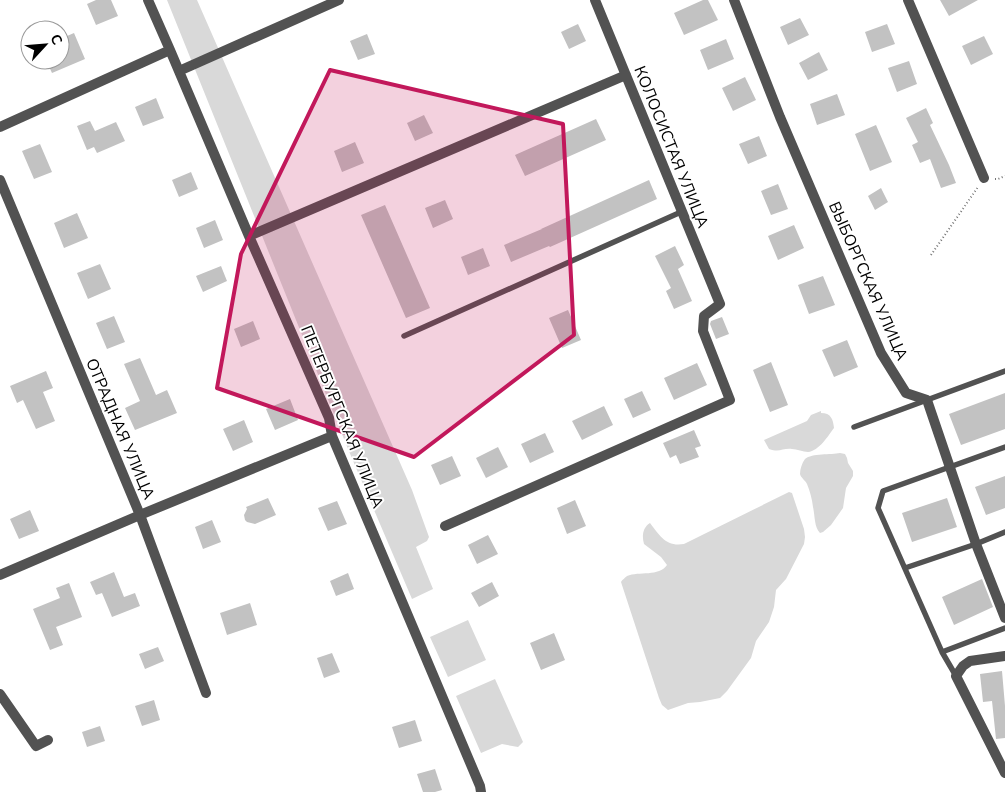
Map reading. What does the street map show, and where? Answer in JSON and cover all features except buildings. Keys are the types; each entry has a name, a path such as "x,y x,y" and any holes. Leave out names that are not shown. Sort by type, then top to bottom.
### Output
{"street":[{"name":"ПЕТЕРБУРГСКАЯ УЛИЦА","path":"148,0 329,418 332,436 481,792"},
{"path":"179,71 339,0"},
{"name":"КОЛОСИСТАЯ УЛИЦА","path":"445,526 730,400 702,331 704,316 720,304 595,0"},
{"name":"ВЫБОРГСКАЯ УЛИЦА","path":"734,0 780,117 881,353 906,393 927,400"},
{"path":"908,0 984,178"},
{"path":"0,127 170,50"},
{"path":"249,236 626,75"},
{"name":"ОТРАДНАЯ УЛИЦА","path":"0,180 140,515 206,693"},
{"path":"927,400 976,544 1005,618"},
{"path":"0,576 140,515 332,436"},
{"path":"1005,656 970,662 963,666 956,676 1005,773"},
{"path":"0,694 36,746 48,740"}],"lane":[{"path":"404,336 682,212"},
{"path":"854,427 1005,372"},
{"path":"956,676 942,652 878,508 883,491 1005,447"},
{"path":"905,568 1005,532"},
{"path":"942,652 1005,628"}],"path":[{"path":"931,256 984,178"}],"highlighted area":[{"path":"330,70 563,124 574,335 414,457 217,388 241,254"}],"shaded area":[{"path":"167,0 197,0 412,490 429,537 427,541 416,547 433,589 412,599 348,449"},
{"path":"821,411 821,413 831,417 834,428 816,449 808,452 794,449 776,451 769,449 764,440 807,421 811,415"},
{"path":"845,454 853,471 853,476 846,488 843,508 831,525 820,533 816,524 809,489 800,474 801,468 808,457"},
{"path":"789,492 792,493 804,529 804,544 786,579 776,590 774,607 769,622 756,641 751,658 720,698 688,703 668,710 662,705 659,698 621,582 627,576 659,571 667,565 661,557 644,544 645,527 650,523 664,540 672,544 684,544"},
{"path":"468,620 486,660 448,677 430,637"},
{"path":"495,679 523,742 518,747 502,744 481,753 456,696"}]}
